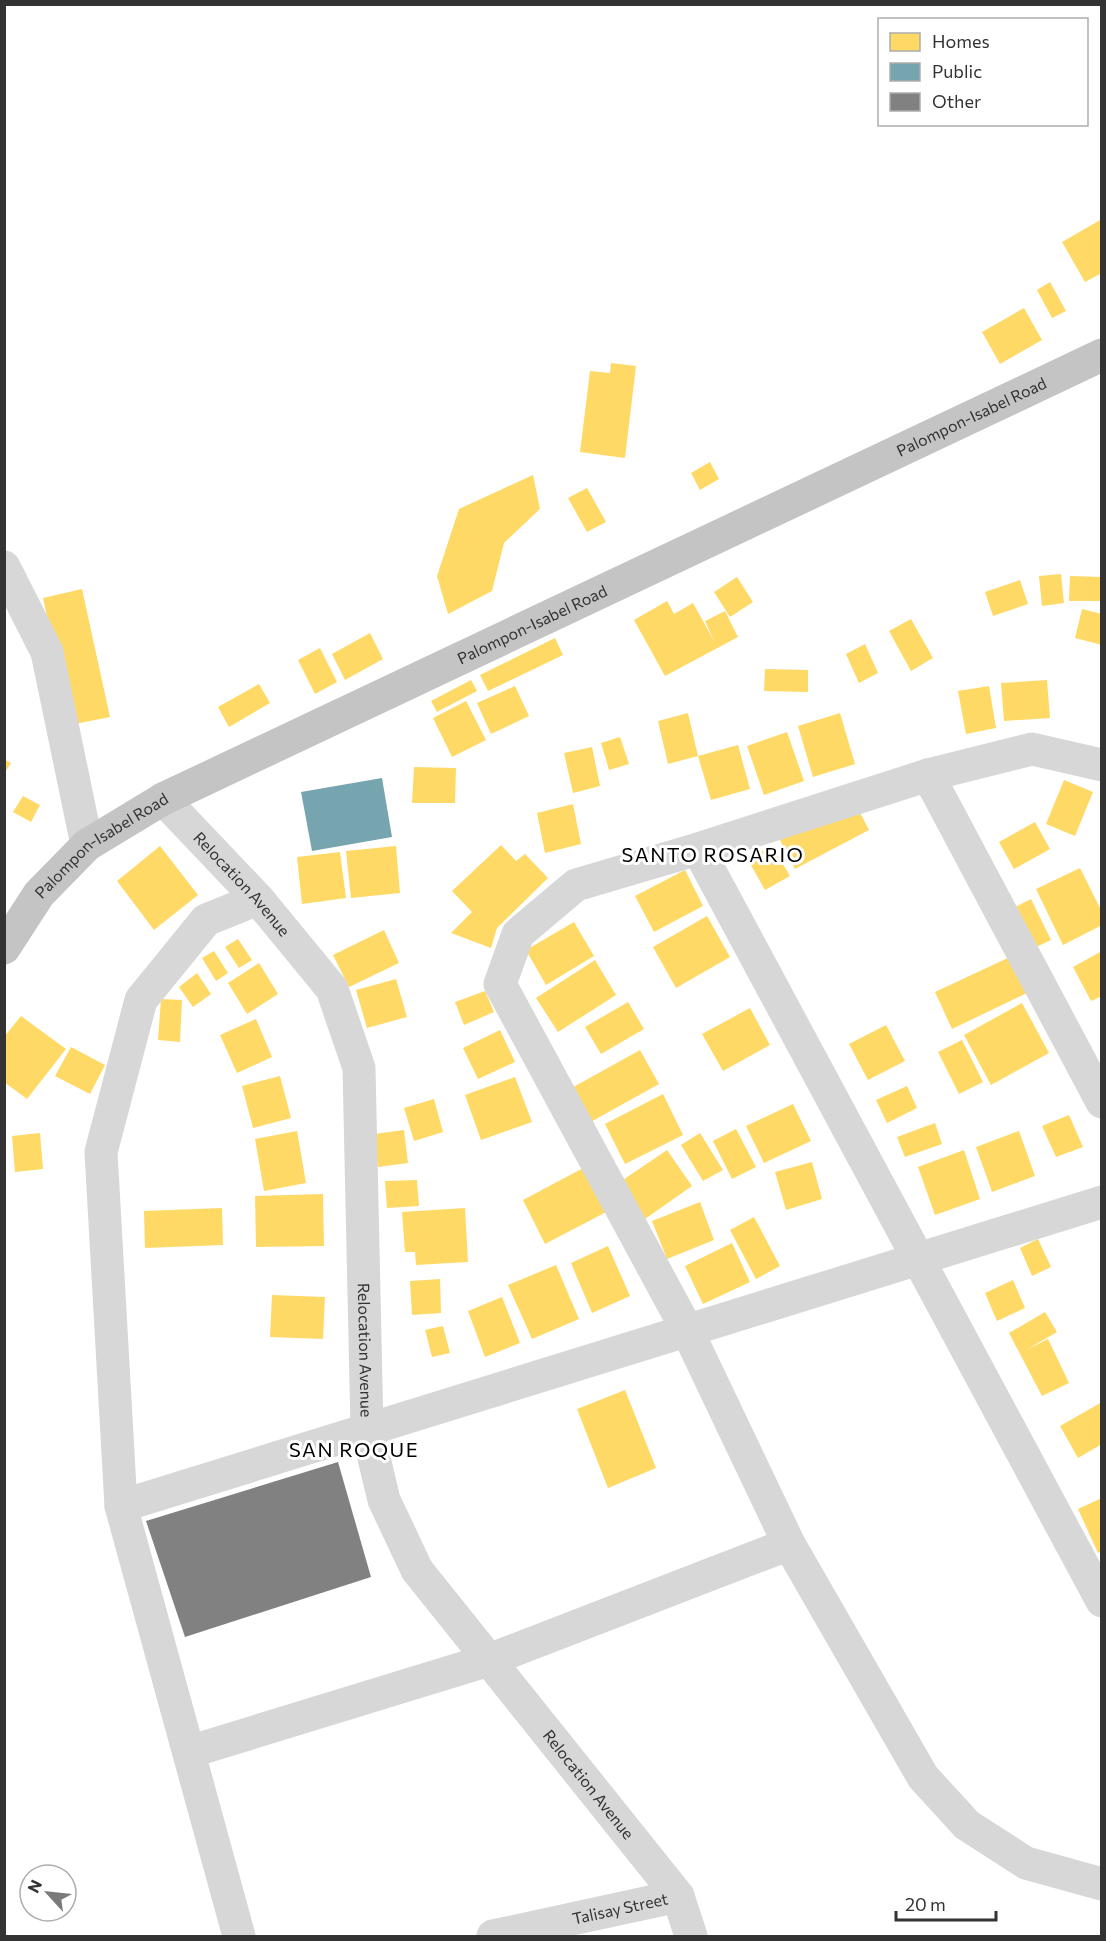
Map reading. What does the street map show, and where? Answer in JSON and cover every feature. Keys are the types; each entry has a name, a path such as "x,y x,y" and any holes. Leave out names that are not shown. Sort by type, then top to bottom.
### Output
{"highway":[{"name":"Palompon-Isabel Road","path":"4,948 39,894 87,845 163,799 1101,355"}],"street":[{"path":"4,567 47,652 87,845"},
{"path":"1101,765 1032,749 928,775 698,849 576,885 518,934 500,984 687,1330 789,1544 923,1777 967,1825 1026,1863 1101,1884"},
{"path":"928,775 1101,1102"},
{"name":"Relocation Avenue","path":"163,799 258,898 332,989 359,1068 367,1429 384,1500 417,1570 678,1896 690,1936"},
{"path":"698,849 920,1258 1101,1601"},
{"path":"239,1936 121,1506 101,1152 141,1000 206,920 258,898"},
{"path":"121,1506 1101,1202"},
{"path":"189,1752 489,1660 789,1544"},
{"name":"Talisay Street","path":"493,1936 678,1896"}],"building: Homes":[{"path":"1102,219 1102,273 1085,282 1062,242"},
{"path":"1050,282 1066,311 1052,318 1037,290"},
{"path":"1024,308 1042,340 1000,364 982,332"},
{"path":"611,363 636,366 625,458 580,452 590,371 610,373"},
{"path":"710,462 719,479 700,490 691,473"},
{"path":"533,475 540,509 504,543 492,591 448,614 437,576 459,509"},
{"path":"587,488 606,522 587,532 568,498"},
{"path":"1061,574 1064,603 1042,606 1039,576"},
{"path":"1070,576 1102,577 1102,601 1069,601"},
{"path":"737,577 753,602 730,617 714,592"},
{"path":"1020,580 1028,604 993,616 985,592"},
{"path":"82,589 110,717 70,725 43,598"},
{"path":"667,601 674,614 693,603 714,641 705,621 725,611 738,637 665,676 634,620"},
{"path":"1082,609 1102,614 1102,645 1075,638"},
{"path":"911,619 933,658 911,671 889,631"},
{"path":"370,633 383,659 345,680 332,654"},
{"path":"555,638 563,655 488,691 480,675"},
{"path":"865,644 878,673 859,683 846,654"},
{"path":"320,648 337,682 315,694 298,660"},
{"path":"765,669 808,670 808,692 764,691"},
{"path":"471,680 477,691 437,712 431,701"},
{"path":"1047,680 1050,718 1004,721 1001,683"},
{"path":"259,684 270,703 229,727 218,707"},
{"path":"515,686 529,716 491,734 477,703"},
{"path":"989,686 996,728 966,734 958,691"},
{"path":"466,701 486,740 452,757 433,718"},
{"path":"688,713 698,756 668,764 658,721"},
{"path":"840,713 855,764 813,777 798,726"},
{"path":"787,732 804,781 764,795 747,746"},
{"path":"620,737 629,764 609,770 601,743"},
{"path":"738,745 750,789 711,800 698,756"},
{"path":"592,747 600,786 573,793 564,753"},
{"path":"4,759 11,763 4,774"},
{"path":"414,767 456,768 455,803 412,803"},
{"path":"1064,780 1093,792 1075,836 1046,824"},
{"path":"23,796 40,805 31,822 13,812"},
{"path":"854,801 869,830 795,869 780,840"},
{"path":"573,804 581,844 545,853 537,813"},
{"path":"1035,822 1050,849 1014,869 999,842"},
{"path":"501,845 516,861 525,854 548,878 497,928 491,948 451,933 472,912 452,891"},
{"path":"772,845 790,876 765,890 748,860"},
{"path":"160,846 198,895 154,930 117,881"},
{"path":"396,846 400,893 351,898 346,851"},
{"path":"340,852 346,898 302,904 297,857"},
{"path":"1080,868 1102,912 1102,925 1063,945 1036,889"},
{"path":"685,870 703,906 654,932 635,896"},
{"path":"1031,899 1051,940 1034,948 1015,907"},
{"path":"707,916 730,957 676,988 653,947"},
{"path":"574,922 594,956 546,985 526,950"},
{"path":"384,930 399,963 349,987 333,955"},
{"path":"238,939 252,960 239,968 225,947"},
{"path":"214,951 228,973 216,981 202,958"},
{"path":"1102,951 1102,996 1091,1001 1073,967"},
{"path":"1012,956 1029,992 952,1029 935,992"},
{"path":"595,960 616,995 558,1032 536,998"},
{"path":"259,963 278,994 247,1014 228,983"},
{"path":"197,973 211,994 193,1007 179,987"},
{"path":"396,979 407,1017 367,1028 356,990"},
{"path":"485,991 494,1012 464,1025 455,1002"},
{"path":"161,999 182,1000 180,1042 158,1040"},
{"path":"628,1002 644,1029 601,1054 585,1027"},
{"path":"1022,1003 1049,1053 991,1085 964,1035"},
{"path":"750,1008 770,1045 723,1071 702,1034"},
{"path":"21,1016 66,1049 27,1099 4,1082 4,1037"},
{"path":"256,1019 272,1057 237,1073 220,1035"},
{"path":"886,1025 905,1061 868,1080 849,1044"},
{"path":"500,1030 515,1062 478,1079 463,1048"},
{"path":"962,1040 983,1082 959,1094 938,1052"},
{"path":"71,1047 105,1065 90,1094 55,1076"},
{"path":"640,1050 659,1084 587,1124 568,1090"},
{"path":"280,1076 291,1118 253,1128 242,1086"},
{"path":"515,1077 532,1122 481,1140 465,1095"},
{"path":"907,1086 917,1108 887,1123 876,1100"},
{"path":"663,1094 683,1135 625,1164 605,1124"},
{"path":"434,1099 443,1132 414,1141 404,1108"},
{"path":"793,1104 811,1141 764,1163 746,1126"},
{"path":"1069,1115 1083,1147 1056,1157 1042,1126"},
{"path":"935,1123 942,1144 905,1157 897,1137"},
{"path":"736,1129 756,1167 732,1179 713,1141"},
{"path":"404,1130 408,1163 378,1167 374,1134"},
{"path":"297,1131 306,1183 264,1191 255,1139"},
{"path":"1019,1131 1035,1176 992,1192 976,1147"},
{"path":"40,1133 43,1169 15,1172 12,1136"},
{"path":"700,1133 723,1170 703,1181 681,1145"},
{"path":"667,1150 692,1186 642,1221 617,1184"},
{"path":"964,1150 980,1199 935,1215 918,1167"},
{"path":"812,1162 822,1199 786,1210 775,1172"},
{"path":"589,1165 612,1209 545,1244 523,1200"},
{"path":"417,1180 419,1206 387,1208 385,1181"},
{"path":"323,1194 324,1246 256,1247 255,1196"},
{"path":"700,1202 714,1240 667,1259 652,1221"},
{"path":"222,1208 223,1245 145,1248 144,1211"},
{"path":"465,1208 468,1262 416,1265 415,1252 405,1252 402,1212"},
{"path":"754,1217 780,1266 756,1279 730,1230"},
{"path":"1038,1239 1051,1267 1032,1276 1020,1248"},
{"path":"732,1243 750,1282 703,1304 685,1266"},
{"path":"608,1246 630,1296 592,1313 571,1263"},
{"path":"556,1265 579,1319 532,1339 508,1285"},
{"path":"440,1279 441,1313 412,1315 410,1281"},
{"path":"1013,1280 1025,1308 997,1321 985,1293"},
{"path":"272,1295 325,1297 323,1339 270,1337"},
{"path":"502,1297 520,1343 485,1357 468,1311"},
{"path":"1045,1312 1057,1332 1026,1350 1048,1339 1069,1383 1042,1396 1009,1333"},
{"path":"443,1326 450,1353 432,1357 425,1330"},
{"path":"625,1390 656,1468 608,1488 577,1409"},
{"path":"1102,1402 1102,1444 1078,1458 1060,1426"},
{"path":"1102,1498 1102,1551 1098,1553 1078,1509"}],"building: Public":[{"path":"382,778 392,837 312,851 301,792"}],"building: Other":[{"path":"338,1462 371,1577 185,1637 146,1521"}],"district":[{"name":"SANTO ROSARIO","path":"713,855"},
{"name":"SAN ROQUE","path":"354,1450"}]}
